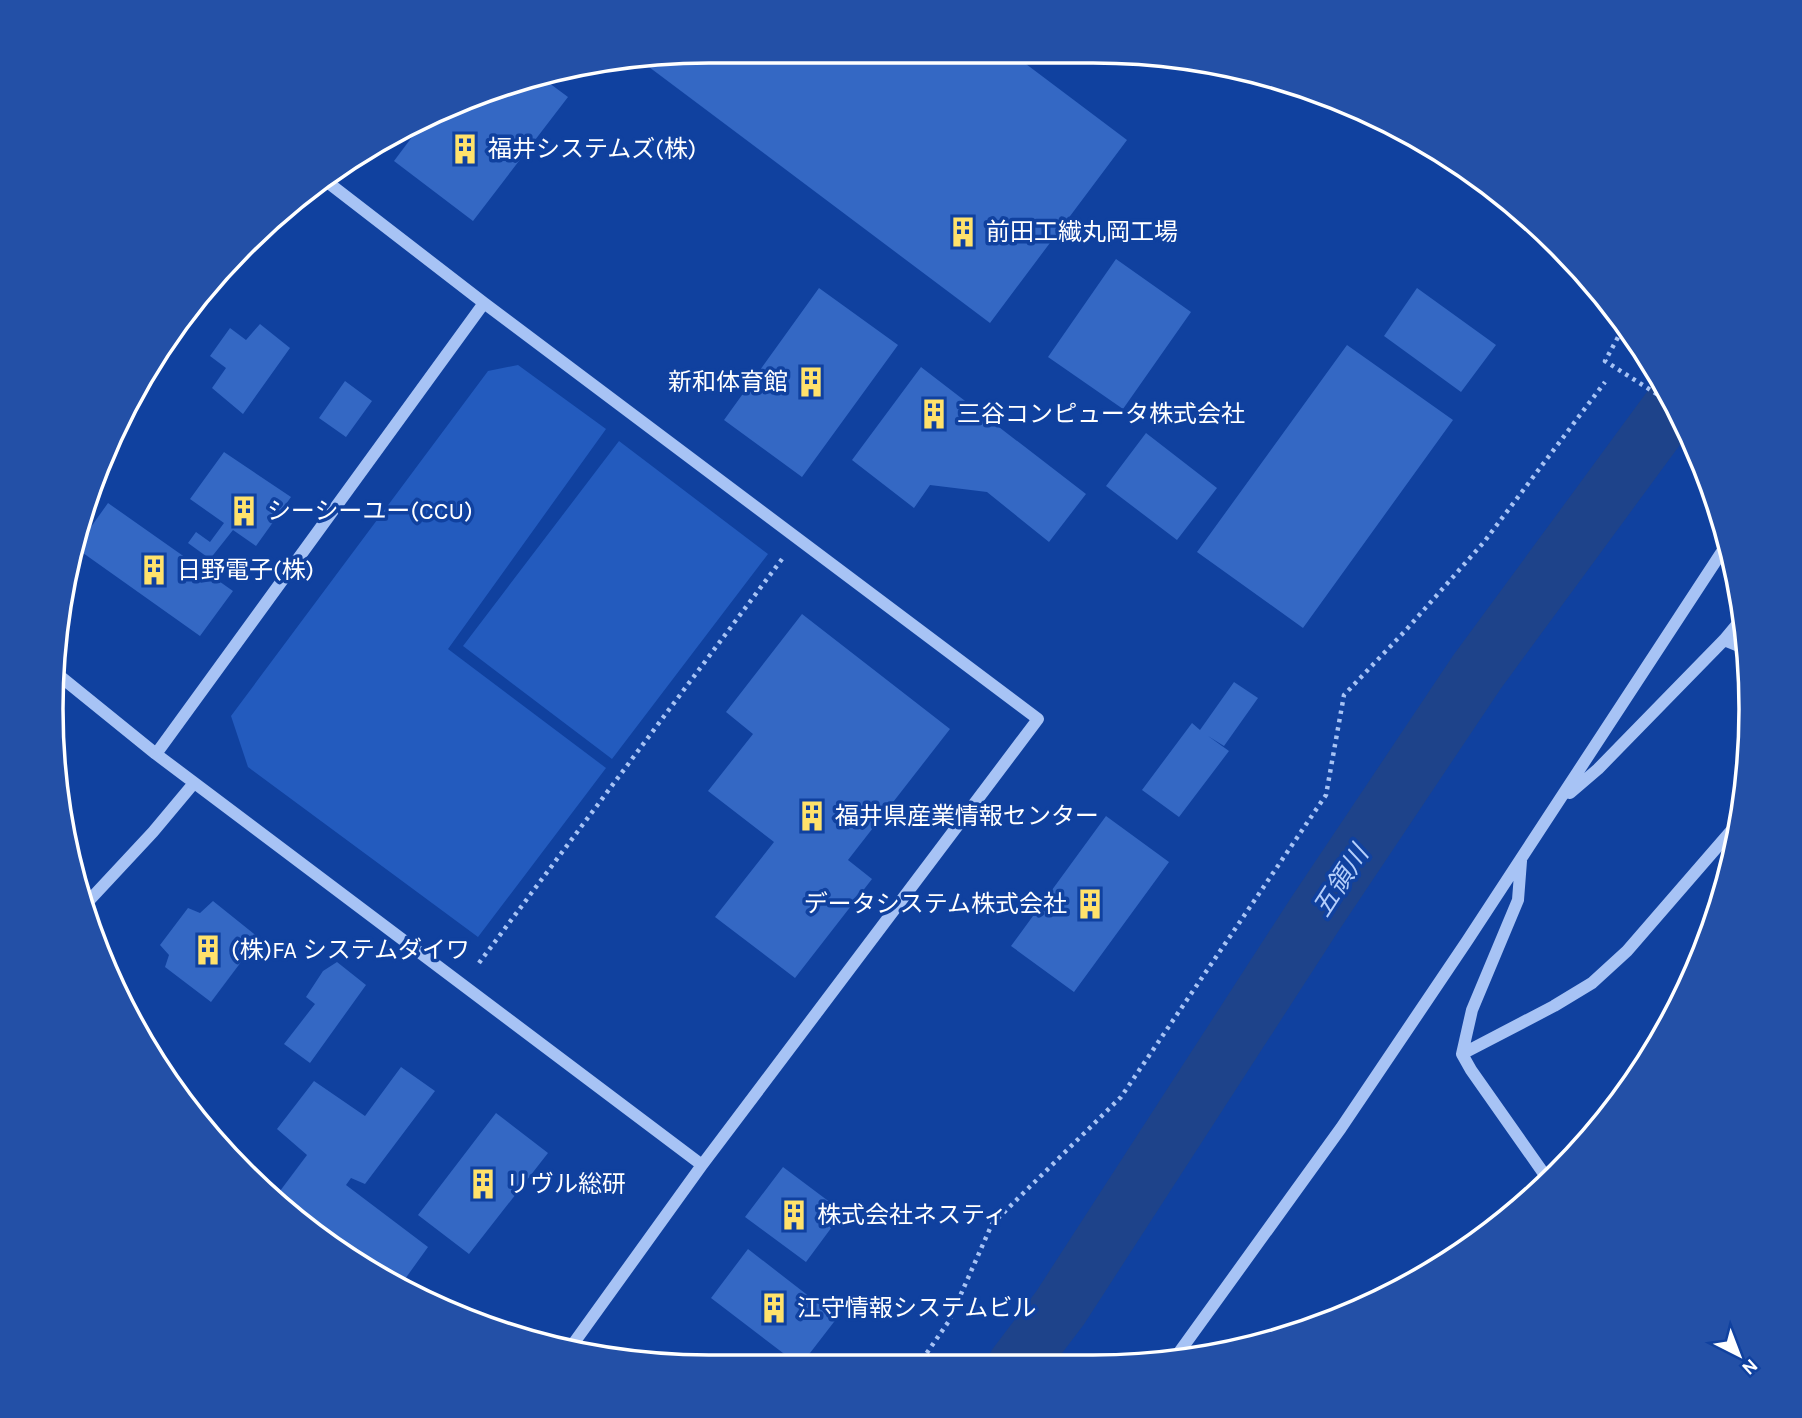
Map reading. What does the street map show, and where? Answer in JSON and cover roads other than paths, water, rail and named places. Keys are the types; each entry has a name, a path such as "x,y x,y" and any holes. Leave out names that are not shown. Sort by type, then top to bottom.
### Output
{"street":[{"path":"331,185 1038,719 702,1165 575,1341"},
{"path":"156,754 484,303"},
{"path":"1182,1348 1349,1117 1720,555"},
{"path":"1559,801 1598,769 1733,629"},
{"path":"1724,640 1735,645"},
{"path":"64,680 194,783 702,1165"},
{"path":"91,898 194,783"},
{"path":"1462,1054 1592,983 1627,951 1727,836"},
{"path":"1521,859 1518,900 1472,1010 1462,1054 1543,1173"}],"waterway":[{"name":"五領川","path":"1024,1355 1060,1308 1315,914 1477,672 1667,414"}],"place":[{"name":"福井システムズ(株)","path":"465,149"},
{"name":"前田工繊丸岡工場","path":"963,232"},
{"name":"新和体育館","path":"811,382"},
{"name":"三谷コンピュータ株式会社","path":"934,414"},
{"name":"シーシーユー(CCU)","path":"244,511"},
{"name":"日野電子(株)","path":"154,570"},
{"name":"福井県産業情報センター","path":"812,816"},
{"name":"データシステム株式会社","path":"1090,904"},
{"name":"(株)FA システムダイワ","path":"208,950"},
{"name":"リヴル総研","path":"483,1184"},
{"name":"株式会社ネスティ","path":"794,1215"},
{"name":"江守情報システムビル","path":"774,1308"}]}
